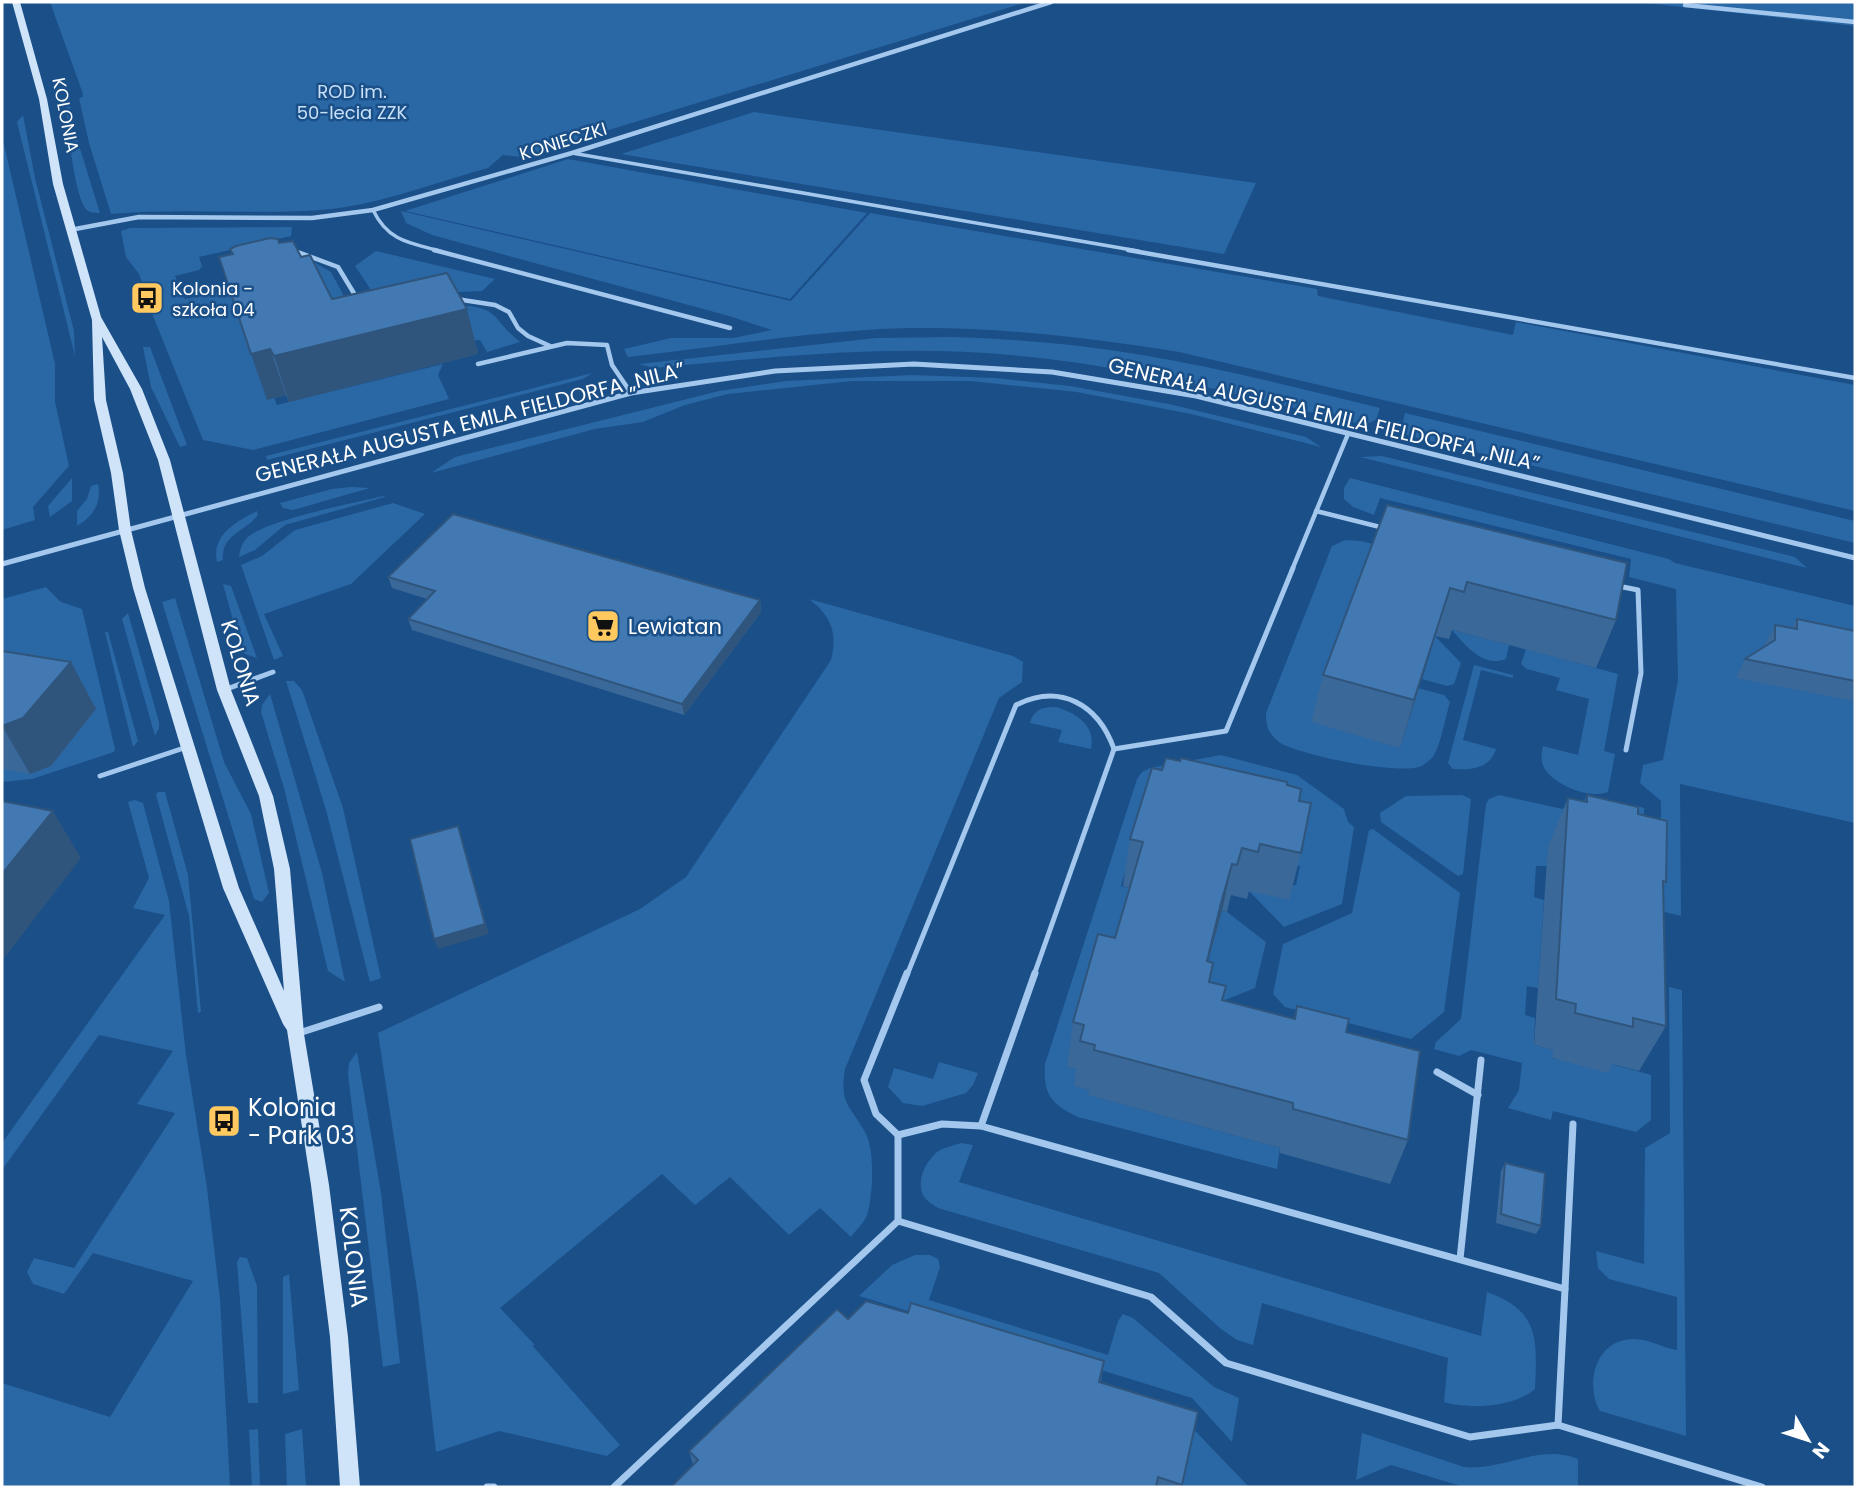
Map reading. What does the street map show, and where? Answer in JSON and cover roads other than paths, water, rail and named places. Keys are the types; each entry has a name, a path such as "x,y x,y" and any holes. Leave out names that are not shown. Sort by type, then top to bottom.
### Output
{"street":[{"name":"KOLONIA","path":"16,2 43,99 58,184 96,317 136,389 164,460 224,690 266,796 282,869 296,1034 320,1185 339,1337 350,1487"},
{"name":"KONIECZKI","path":"70,230 139,217 312,218 373,210 572,153 1051,2"},
{"path":"1685,5 1855,22"},
{"name":"KOLONIA","path":"96,317 100,400 139,588 231,888 296,1034"},
{"name":"GENERAŁA AUGUSTA EMILA FIELDORFA „NILA”","path":"2,564 631,393 701,380 834,365 911,362 986,365 1126,381 1855,558"}],"lane":[{"path":"572,153 1597,331 1855,379"},
{"path":"373,210 381,227 405,242 730,328"},
{"path":"295,251 338,267 357,299 365,305"},
{"path":"446,300 457,298 495,305 509,312 518,328 528,336 550,346"},
{"path":"478,364 550,346 579,342 607,345 612,365 631,393"},
{"path":"1114,749 1226,731 1348,434"},
{"path":"1316,510 1397,531"},
{"path":"1611,584 1638,590 1641,673 1626,750"},
{"path":"224,690 272,672"},
{"path":"614,1487 898,1221 898,1135 876,1114 864,1080 1016,705 1028,696 1042,692 1058,693 1075,701 1100,720 1111,734 1114,749 981,1126"},
{"path":"100,776 189,747"},
{"path":"296,1034 379,1007"},
{"path":"1460,1259 1481,1060"},
{"path":"1437,1072 1478,1095"},
{"path":"898,1135 942,1124 981,1126 1566,1289"},
{"path":"1558,1425 1573,1124"},
{"path":"898,1221 1151,1297 1226,1363 1470,1437 1558,1425 1762,1487"},
{"path":"486,1487 494,1487"}],"place":[{"name":"Kolonia - szkoła 04","path":"147,298"},
{"name":"Lewiatan","path":"603,626"},
{"name":"Kolonia - Park 03","path":"224,1121"}],"park label":[{"name":"ROD im. 50-lecia ZZK","path":"352,101"}]}
